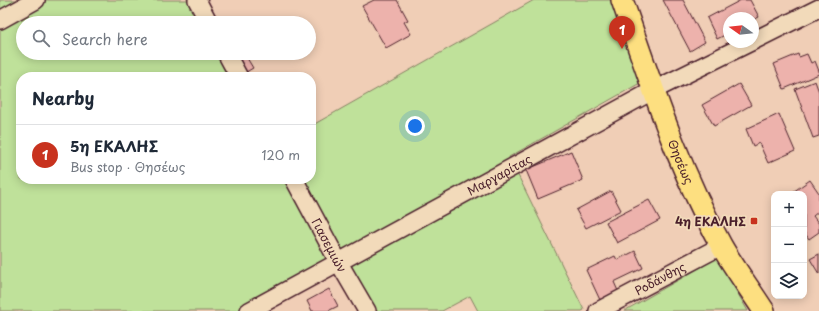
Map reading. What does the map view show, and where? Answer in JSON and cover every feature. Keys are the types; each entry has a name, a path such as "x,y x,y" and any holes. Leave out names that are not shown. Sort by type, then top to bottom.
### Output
{"main road":[{"name":"Θησέως","path":"622,0 654,90 691,184 721,246 764,311"}],"street":[{"path":"0,20 36,0"},
{"path":"197,0 206,16"},
{"name":"Μαργαρίτας","path":"759,38 819,8"},
{"name":"Μαργαρίτας","path":"249,311 654,90 738,48"},
{"path":"230,60 236,72"},
{"name":"Γιασεμιών","path":"297,184 339,263 367,311"},
{"name":"Ροδάνθης","path":"598,311 721,246"}],"green space":[{"path":"0,0 191,0 200,16 16,16 16,60 225,60 231,72 16,72 16,184 294,184 339,264 251,311 0,311"},
{"path":"534,0 611,0 640,83 509,157 584,310 478,311 470,296 442,311 371,311 302,184 316,184 316,123"},
{"path":"717,258 748,311 624,311"}],"building":[{"path":"374,0 397,0 408,20 404,22 411,34 386,48 362,6"},
{"path":"663,0 683,0 705,42 690,51"},
{"path":"741,0 750,0 756,12 723,12 723,36 717,39 707,18"},
{"path":"798,54 799,57 807,54 811,63 815,61 819,74 784,89 774,64"},
{"path":"234,60 248,60 253,68 246,72 240,72"},
{"path":"815,81 819,92 819,136 813,138 795,89"},
{"path":"739,84 751,105 714,126 702,105"},
{"path":"779,114 795,151 768,163 759,143 753,146 746,129"},
{"path":"571,151 583,180 538,199 526,170"},
{"path":"810,180 819,193 819,211 813,216 819,224 819,232 809,239 807,236 807,191 794,191"},
{"path":"611,191 621,210 586,228 576,210"},
{"path":"649,200 660,220 617,243 606,222"},
{"path":"635,251 643,268 614,282 618,291 600,300 586,270 615,256 617,260"},
{"path":"819,254 819,274 810,259"},
{"path":"329,289 338,306 328,311 312,311 307,301"}],"place":[{"name":"5η ΕΚΑΛΗΣ","path":"622,49"},
{"name":"4η ΕΚΑΛΗΣ","path":"754,221"}]}
